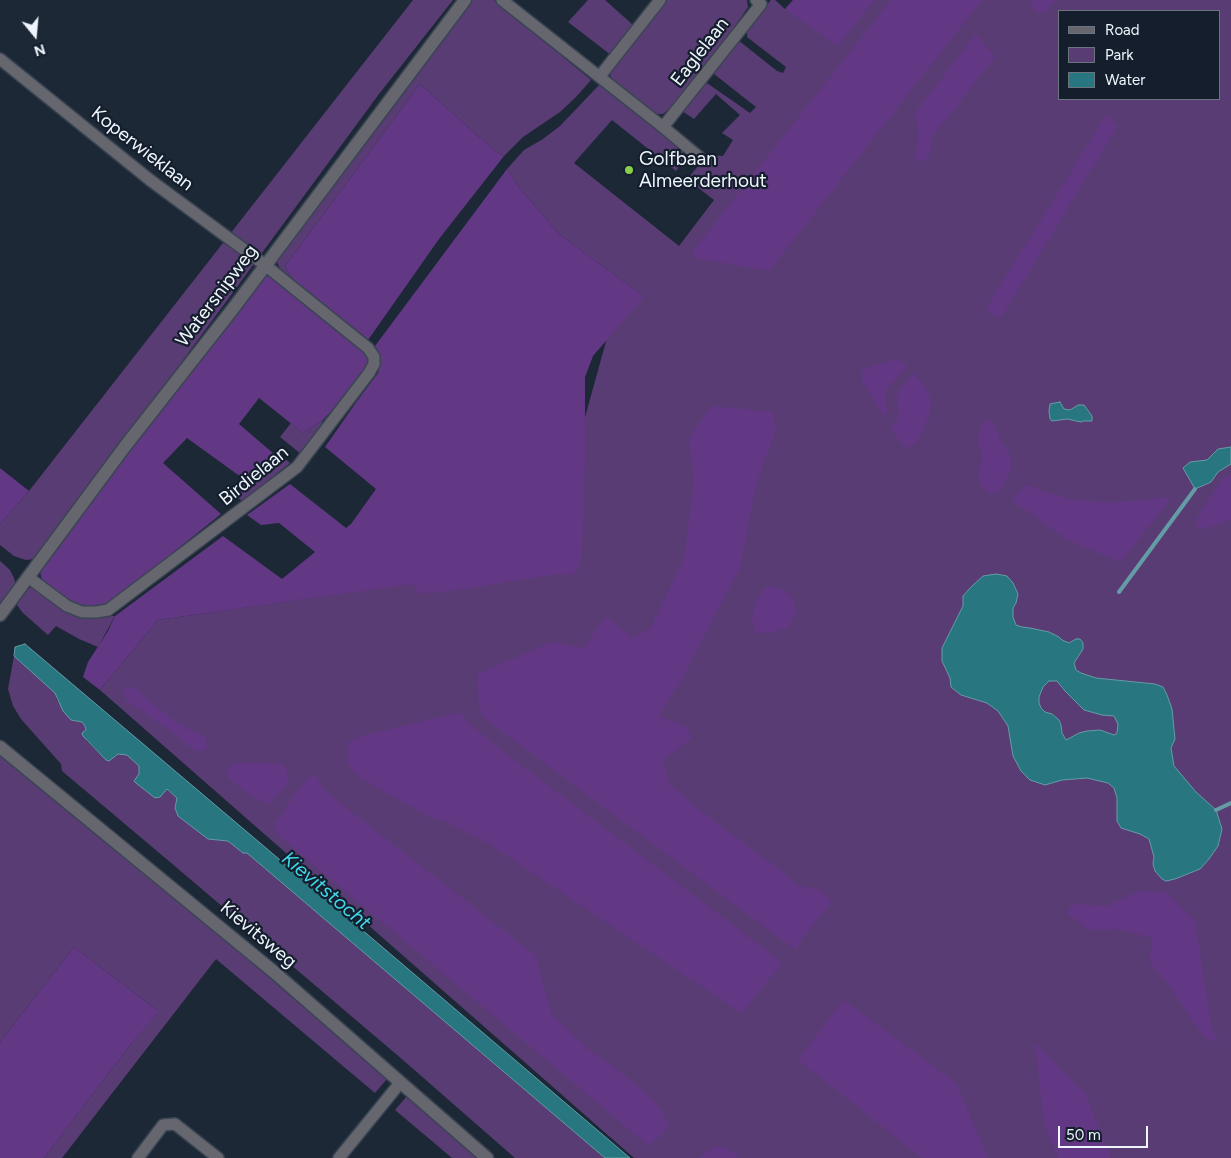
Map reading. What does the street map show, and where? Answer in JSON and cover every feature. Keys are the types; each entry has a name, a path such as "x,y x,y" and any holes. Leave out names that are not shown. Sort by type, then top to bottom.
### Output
{"street":[{"name":"Watersnipweg","path":"0,615 126,445 465,0"},
{"path":"502,0 600,76 698,157"},
{"path":"600,76 660,0"},
{"name":"Eaglelaan","path":"663,127 761,4 756,0"},
{"name":"Koperwieklaan","path":"0,58 150,180 265,265"},
{"name":"Birdielaan","path":"28,577 67,606 82,612 108,610 297,467 318,441 369,373 374,364 374,357 368,348 265,265"},
{"name":"Kievitsweg","path":"0,747 274,972 487,1158"},
{"path":"339,1158 400,1083"},
{"path":"138,1158 163,1125 175,1124 218,1158"}],"green space":[{"path":"413,0 453,0 379,94 38,557 26,560 14,556 0,545 0,524 29,491"},
{"path":"470,0 494,0 591,80 560,112 523,137 504,156 495,151 420,84 285,266 293,280 280,269 276,259"},
{"path":"588,0 605,0 633,25 611,55 568,22"},
{"path":"666,0 747,0 748,7 672,107 663,114 653,114 614,82 610,75 613,67"},
{"path":"771,0 775,0 785,9 872,0 1231,0 1231,1158 634,1158 100,690 158,620 428,581 579,439 610,327 639,293 559,234 518,186 507,169 524,150 560,126 600,84 688,154 676,171 612,120 574,163 679,246 714,200 687,179 708,155 723,156 733,140 722,133 740,115 716,94 694,119 682,111 704,81 750,113 756,107 714,74 738,40 777,71 783,73 786,67 747,37 747,28"},
{"path":"323,420 319,430 301,454 280,437 291,423 303,433"},
{"path":"277,453 290,463 244,500 234,495 246,482 241,477 262,476 274,454"},
{"path":"0,561 10,570 15,585 0,609"},
{"path":"32,587 39,588 85,617 115,616 98,647 56,626 48,635 23,613 17,605 18,600 25,590"},
{"path":"14,656 55,693 57,700 71,720 82,722 85,726 86,740 106,760 109,761 118,754 127,755 139,766 139,774 160,797 166,789 177,798 175,808 208,839 228,841 243,853 247,853 605,1158 515,1158 403,1060 62,771 61,764 21,719 13,706 8,689"},
{"path":"0,753 219,934 387,1079 375,1093 216,959 62,1158 44,1158 159,1010 74,947 0,1042"},
{"path":"407,1096 479,1158 452,1158 395,1110"}],"shaded area":[{"path":"793,0 874,0 838,46 785,9"},
{"path":"891,0 982,0 769,271 693,256 693,251"},
{"path":"1034,0 1056,0 1042,13 1037,12 1033,8 1032,2"},
{"path":"976,34 995,57 932,137 930,154 926,161 917,160 915,156 919,135 915,113"},
{"path":"420,84 495,151 504,156 439,239 368,340 293,280 285,266"},
{"path":"1109,116 1117,127 1004,313 1000,317 990,314 987,310 990,302 1102,122"},
{"path":"507,169 518,186 559,234 642,295 643,298 593,356 585,377 582,551 580,563 573,575 556,574 458,590 420,594 412,584 158,620 100,690 83,677 88,662 108,631 115,616 223,536 282,579 315,552 279,523 261,525 247,515 290,484 346,528 351,524 376,489 325,447 378,373 381,360 375,346"},
{"path":"264,274 273,277 367,354 369,363 342,400 323,420 303,433 259,398 239,424 274,454 262,476 241,477 187,438 163,463 221,514 107,606 88,608 72,603 44,582 40,570"},
{"path":"893,360 908,365 887,389 885,400 888,411 885,418 866,388 861,374 864,369"},
{"path":"913,373 926,388 931,400 929,415 922,433 917,441 905,448 890,428 897,421 898,416 899,409 896,396"},
{"path":"711,406 772,412 776,430 756,484 740,568 682,678 659,716 686,727 692,738 663,760 670,785 697,808 788,876 798,886 818,889 832,901 799,943 796,950 486,720 479,706 477,674 552,642 583,648 606,617 633,638 650,629 684,559 694,482 689,439"},
{"path":"984,421 989,421 994,425 1001,442 1009,452 1012,465 999,491 991,495 981,485 978,475 983,456 977,439"},
{"path":"0,468 29,491 0,524"},
{"path":"1231,475 1231,520 1204,529 1198,527 1196,520 1223,478"},
{"path":"1024,486 1031,486 1044,492 1074,500 1112,503 1171,498 1120,562 1066,539 1013,501"},
{"path":"771,586 780,588 790,595 796,608 794,618 788,627 772,633 757,633 754,629 752,617 758,598 765,588"},
{"path":"128,687 136,689 181,725 206,738 207,749 196,752 143,711 128,703 122,689"},
{"path":"457,713 463,714 465,720 495,745 776,958 781,964 744,1011 740,1012 488,843 448,823 432,818 361,779 352,770 348,762 347,745 350,741 362,736"},
{"path":"238,763 282,764 286,769 289,781 269,803 264,803 228,778 227,767"},
{"path":"315,776 326,792 535,955 551,1014 589,1050 648,1095 661,1109 669,1127 649,1146 283,839 273,827 309,777"},
{"path":"1139,891 1166,892 1195,921 1211,1024 1218,1043 1204,1037 1167,982 1149,962 1152,938 1119,929 1089,930 1067,913 1073,904 1107,906"},
{"path":"74,947 157,1010 160,1010 131,1044 44,1158 0,1158 0,1042"},
{"path":"843,1000 951,1079 958,1088 988,1158 922,1158 801,1062 799,1059"},
{"path":"1035,1042 1085,1094 1111,1158 1058,1158 1044,1124"},
{"path":"719,1146 736,1154 738,1158 700,1158 713,1147"}],"water":[{"path":"1060,402 1064,409 1070,410 1078,405 1084,405 1092,416 1092,421 1081,422 1067,419 1052,421 1049,411 1050,404"},
{"path":"1231,447 1231,464 1218,472 1211,482 1195,489 1183,468 1190,462 1207,460 1218,449"},
{"path":"996,574 1007,576 1013,583 1018,594 1013,608 1013,617 1016,625 1049,632 1069,643 1080,639 1083,643 1083,649 1074,663 1076,670 1096,678 1155,684 1163,687 1172,709 1175,739 1171,748 1174,766 1196,792 1216,810 1222,829 1218,846 1200,869 1175,879 1166,881 1162,879 1155,871 1154,857 1149,839 1121,828 1117,821 1117,798 1114,788 1108,783 1087,778 1062,780 1045,785 1030,780 1021,771 1013,756 1008,726 998,711 987,703 961,695 951,687 950,678 942,661 942,648 963,606 963,596 983,576","holes":["1049,681 1057,681 1084,710 1114,716 1118,724 1117,733 1114,735 1100,730 1087,731 1066,740 1059,720 1052,714 1045,712 1039,703 1043,687"]},
{"path":"25,644 630,1158 605,1158 247,853 243,853 228,841 208,839 178,816 175,808 177,798 167,789 160,797 155,798 136,783 134,781 139,774 139,766 127,755 118,754 109,761 106,760 83,736 82,733 86,730 82,722 71,720 63,711 55,693 14,656 15,647"}],"waterway":[{"path":"1119,592 1195,489"},
{"path":"1216,810 1231,803"}],"place":[{"name":"Golfbaan Almeerderhout","path":"629,170"}],"water label":[{"name":"Kievitstocht","path":"326,891"}]}
